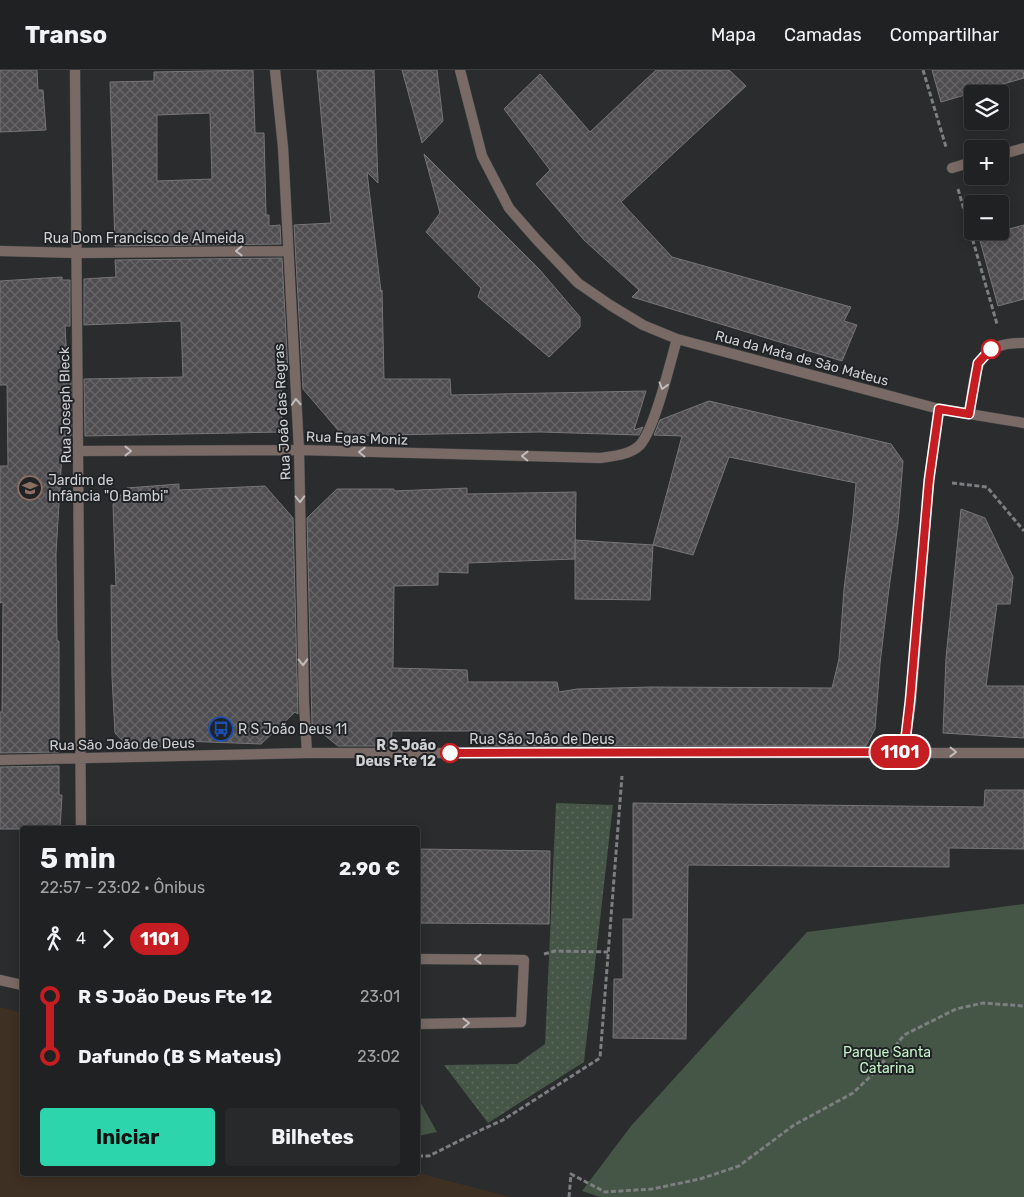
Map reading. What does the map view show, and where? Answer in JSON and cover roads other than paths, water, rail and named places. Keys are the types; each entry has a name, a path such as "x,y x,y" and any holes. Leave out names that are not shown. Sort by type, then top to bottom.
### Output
{"street":[{"name":"Rua Joseph Bleck","path":"75,70 81,826"},
{"name":"Rua João das Regras","path":"276,70 283,147 299,450 306,753"},
{"name":"Rua da Mata de São Mateus","path":"460,70 482,156 509,208 578,283 610,305 643,325 677,339 939,409 1024,423"},
{"path":"1009,152 1024,148"},
{"path":"952,168 964,164"},
{"name":"Rua Dom Francisco de Almeida","path":"0,251 77,253 288,251"},
{"name":"Rua Egas Moniz","path":"79,450 299,450 600,458 622,454 639,446 650,430 677,339"},
{"path":"969,414 978,363 991,349 1003,344 1024,343"},
{"path":"904,752 929,480 939,409"},
{"name":"Rua São João de Deus","path":"0,760 306,753 1024,753"},
{"path":"420,959 524,960 521,1022 420,1024"},
{"path":"0,980 20,985"}],"place":[{"name":"Jardim de Infância \"O Bambi\"","path":"30,488"},
{"name":"R S João Deus 11","path":"221,729"},
{"name":"R S João Deus Fte 12","path":"450,753"}],"park label":[{"name":"Parque Santa Catarina","path":"887,1060"}]}
